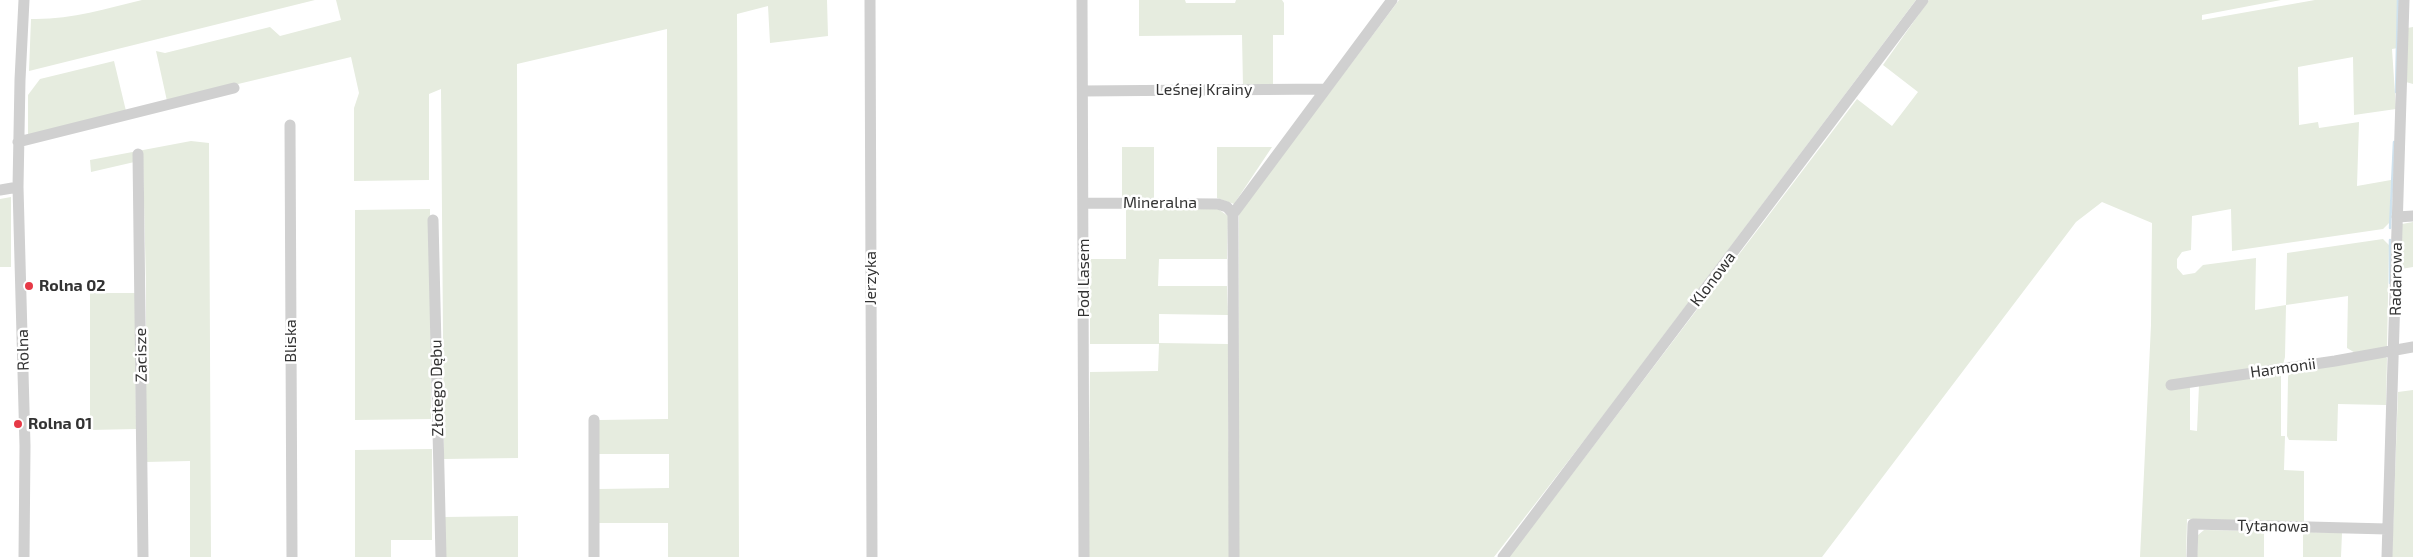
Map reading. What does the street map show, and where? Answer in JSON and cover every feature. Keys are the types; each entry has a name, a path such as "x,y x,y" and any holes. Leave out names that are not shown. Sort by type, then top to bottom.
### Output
{"street":[{"name":"Rolna","path":"24,0 18,142 25,446 24,557"},
{"name":"Jerzyka","path":"870,0 872,557"},
{"name":"Pod Lasem","path":"1082,0 1084,557"},
{"path":"1234,557 1233,214 1392,0"},
{"name":"Klonowa","path":"1502,557 1923,0"},
{"name":"Radarowa","path":"2387,557 2404,0"},
{"path":"18,142 234,88"},
{"name":"Leśnej Krainy","path":"1083,91 1326,89"},
{"path":"2400,92 2413,90"},
{"name":"Bliska","path":"290,125 292,557"},
{"name":"Zacisze","path":"138,154 143,557"},
{"path":"0,190 18,187"},
{"name":"Mineralna","path":"1084,203 1218,204 1227,207 1233,214"},
{"path":"2397,217 2413,216"},
{"name":"Złotego Dębu","path":"433,220 441,557"},
{"name":"Harmonii","path":"2171,385 2335,361 2413,347"},
{"path":"594,420 594,557"},
{"name":"Tytanowa","path":"2192,557 2193,524 2387,529"}],"shaded area":[{"path":"142,0 315,0 29,71 31,19 74,16"},
{"path":"336,0 827,0 828,36 770,43 768,6 737,14 739,557 668,557 668,523 599,523 599,489 669,488 669,454 599,454 599,420 668,419 667,29 517,64 518,458 444,459 441,89 429,94 429,180 354,181 354,108 359,93 351,57 167,101 156,51 165,53 270,27 280,36 341,20"},
{"path":"1139,0 1185,0 1186,3 1235,3 1236,0 1282,0 1284,3 1284,35 1273,35 1273,85 1243,87 1242,35 1139,36"},
{"path":"1399,0 1916,0 1600,420 1494,557 1088,557 1090,372 1158,371 1159,344 1090,344 1090,259 1126,259 1126,208 1218,209 1228,216 1227,259 1159,259 1158,286 1227,286 1228,315 1159,314 1159,343 1228,344 1228,435 1232,522 1239,434 1239,213"},
{"path":"1929,0 2281,0 2202,15 2202,20 2315,0 2399,0 2398,48 2392,49 2396,109 2354,115 2353,57 2298,67 2299,125 2318,122 2319,128 2359,122 2357,186 2391,180 2390,222 2383,229 2232,251 2231,209 2192,216 2191,250 2182,252 2177,259 2177,268 2183,275 2195,273 2203,265 2256,258 2255,310 2286,305 2285,357 2283,365 2186,385 2190,388 2190,430 2197,431 2199,385 2277,373 2281,376 2281,436 2285,436 2284,470 2304,471 2304,522 2187,519 2186,557 2140,557 2151,325 2152,223 2102,202 2076,222 1822,557 1509,557 1857,99 1892,126 1918,92 1883,65"},
{"path":"2413,27 2413,84 2406,82 2407,28"},
{"path":"114,61 126,111 28,135 28,95 40,79"},
{"path":"191,141 209,143 211,557 190,557 190,461 146,462 146,284 143,160 91,172 90,160"},
{"path":"1122,147 1154,147 1154,198 1122,198"},
{"path":"1217,147 1272,147 1234,204 1217,198"},
{"path":"11,197 11,267 0,267 0,199"},
{"path":"430,209 431,419 355,420 355,210"},
{"path":"2413,222 2413,267 2401,269 2402,224"},
{"path":"2383,239 2389,245 2387,348 2357,354 2347,348 2348,296 2286,305 2287,253"},
{"path":"90,293 135,293 136,429 90,430"},
{"path":"2385,356 2387,358 2386,405 2338,404 2337,441 2289,440 2287,436 2288,377 2290,371"},
{"path":"2413,390 2413,557 2392,557 2398,392"},
{"path":"432,449 432,540 391,540 391,557 355,557 355,450"},
{"path":"518,516 518,557 445,557 445,517"},
{"path":"2204,530 2264,531 2264,557 2197,557 2198,535"},
{"path":"2303,532 2342,533 2341,557 2303,557"}],"waterway":[{"path":"2396,92 2398,0"},
{"path":"2390,228 2394,142"},
{"path":"2390,240 2390,283"}],"place":[{"name":"Rolna 02","path":"29,286"},
{"name":"Rolna 01","path":"18,424"}]}
